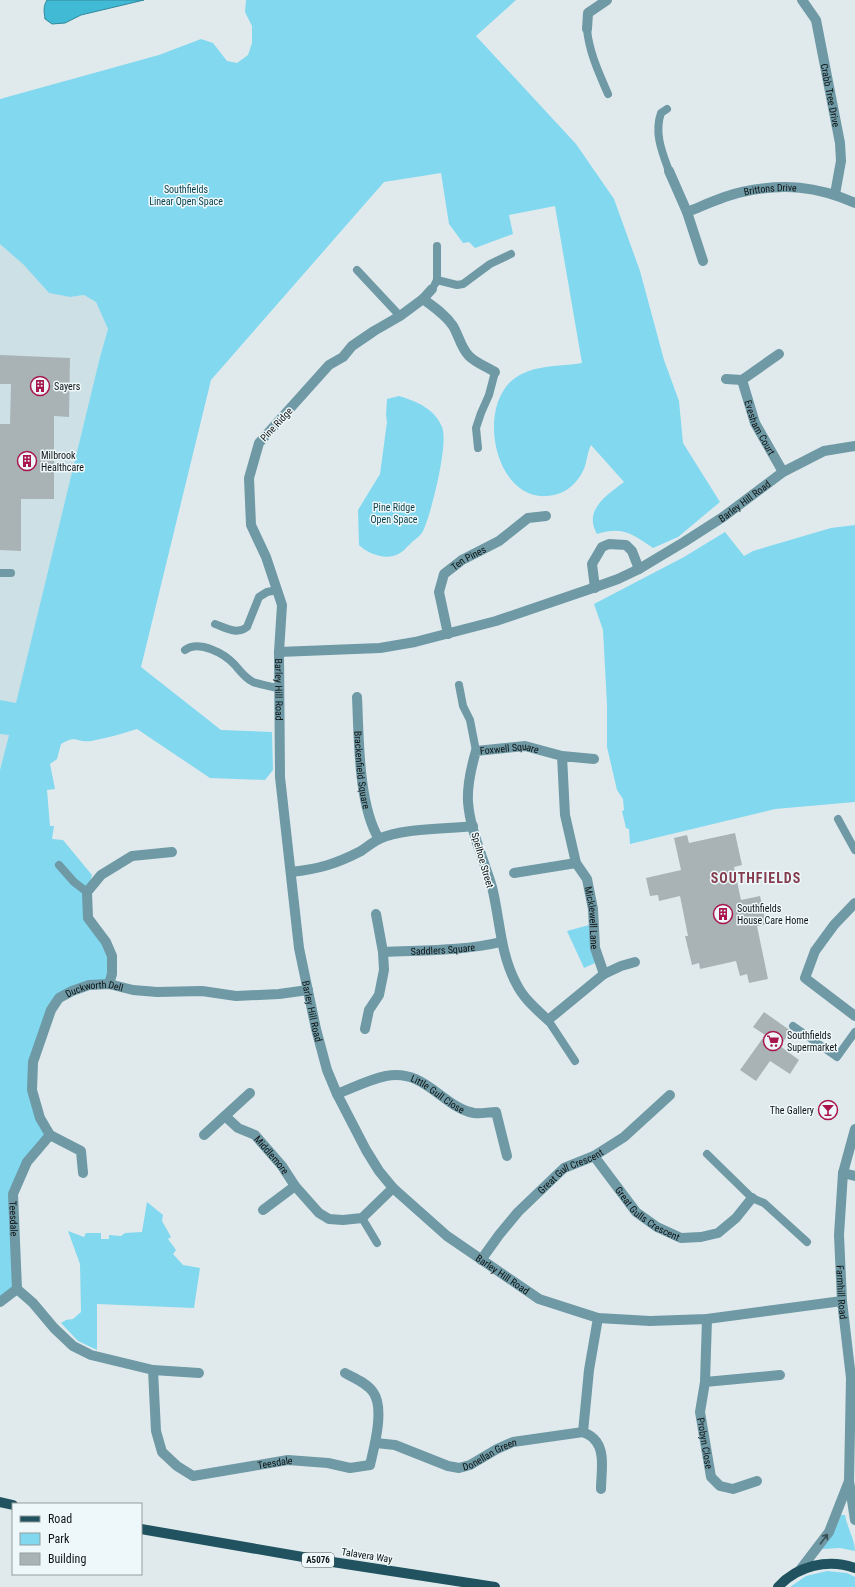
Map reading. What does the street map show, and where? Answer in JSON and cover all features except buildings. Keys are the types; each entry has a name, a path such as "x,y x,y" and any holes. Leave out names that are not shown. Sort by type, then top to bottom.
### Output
{"main road":[{"path":"0,1502 12,1505"},
{"name":"Talavera Way","path":"142,1529 326,1561 495,1587"},
{"path":"778,1587 784,1580 800,1570 822,1564 845,1564 855,1568"}],"street":[{"path":"587,29 588,13 607,0"},
{"name":"Crabb Tree Drive","path":"802,0 816,20 840,143 841,161 835,194"},
{"path":"669,171 687,212 702,262"},
{"name":"Brittons Drive","path":"687,212 741,192 777,187 808,188 835,194 855,203"},
{"name":"Pine Ridge","path":"278,652 282,605 266,557 251,525 250,478 259,443 329,364 343,357 352,346 400,316 423,299 435,285"},
{"path":"423,299 443,314 452,324 463,349 470,357 495,372"},
{"path":"726,379 742,380 779,354"},
{"name":"Evesham Court","path":"742,380 755,423 783,472"},
{"name":"Barley Hill Road","path":"842,1301 707,1320 650,1321 598,1318 539,1299 447,1236 392,1188 366,1150 337,1094 327,1070 319,1043 299,948 280,777 280,689 278,652 380,648 415,642 496,621 595,588 639,569 723,518 783,472 824,451 855,446"},
{"name":"Ten Pines","path":"448,634 439,592 444,574 462,560 499,542 528,518 546,516"},
{"path":"595,588 592,564 602,547 609,544 626,545 632,552 639,569"},
{"name":"Brackenfield Square","path":"357,697 364,792 368,812 379,839"},
{"name":"Foxwell Square","path":"473,826 468,803 468,779 476,751 525,746 562,756 594,759"},
{"name":"Micklewell Lane","path":"562,756 565,815 576,863 587,879 593,909 595,948 604,974"},
{"name":"Spelhoe Street","path":"291,872 315,870 336,863 362,850 379,839 401,833 473,826 492,886 502,942 510,972 525,998 548,1020"},
{"path":"110,984 112,974 112,956 106,942 88,918 87,892 101,875 132,856 172,852"},
{"path":"514,873 530,869 576,863"},
{"path":"855,902 834,924 815,951 805,978 855,1016"},
{"path":"365,1028 369,1010 379,995 384,970 384,952 376,914"},
{"name":"Saddlers Square","path":"384,952 475,946 502,942"},
{"path":"548,1020 604,974 635,962"},
{"name":"Duckworth Dell","path":"50,1135 40,1118 32,1090 33,1062 51,1010 59,998 72,991 89,985 110,984 133,990 156,992 202,991 236,996 279,994 308,990"},
{"name":"Little Gull Close","path":"337,1094 387,1076 405,1076 423,1081 460,1108 475,1113 496,1112 508,1156"},
{"path":"204,1135 250,1093"},
{"name":"Great Gull Crescent","path":"481,1260 518,1212 564,1168 594,1156 624,1137 670,1095"},
{"name":"Middlemore","path":"225,1116 238,1128 255,1135 282,1166 295,1186 319,1213 329,1219 343,1220 362,1218"},
{"name":"Farmhill Road","path":"855,1129 843,1173 839,1235 842,1301 851,1378 849,1481 855,1520"},
{"path":"50,1135 81,1151 83,1173"},
{"name":"Teesdale","path":"17,1289 13,1194 27,1162 50,1135"},
{"name":"Great Gulls Crescent","path":"594,1156 636,1212 657,1227 681,1238 701,1237 718,1233 736,1218 752,1198"},
{"path":"843,1173 855,1176"},
{"name":"Middlemore","path":"262,1210 295,1186"},
{"path":"362,1218 392,1188"},
{"path":"0,1302 17,1289 33,1303 54,1328 73,1346 91,1355 153,1370 199,1373"},
{"path":"598,1318 589,1370 583,1432 594,1438 599,1444 602,1454 601,1490"},
{"name":"Probyn Close","path":"707,1320 704,1382 700,1412 711,1477 720,1486 733,1489 757,1481"},
{"name":"Teesdale","path":"153,1370 156,1431 162,1452 177,1466 193,1476 288,1460 328,1463 350,1468 370,1465 376,1443 378,1411 376,1400 373,1392 364,1384 345,1373"},
{"path":"704,1382 780,1375"},
{"name":"Donellan Green","path":"376,1443 395,1445 448,1466 459,1468 470,1465 513,1442 583,1432"},
{"name":"Farmhill Road","path":"800,1570 829,1532 849,1481"}],"lane":[{"path":"587,29 588,44 608,94"},
{"path":"667,109 661,113 658,122 658,139 669,171"},
{"path":"437,246 435,285 463,284 490,264 511,254"},
{"path":"357,270 400,316"},
{"path":"478,448 476,428 481,412 489,395 495,372"},
{"path":"0,573 10,573"},
{"path":"215,624 235,631 243,630 247,627 259,597 267,592 277,590"},
{"path":"185,650 191,646 197,646 210,650 226,657 252,682 280,689"},
{"path":"459,685 463,706 470,720 476,751"},
{"path":"838,819 855,850"},
{"path":"59,865 74,882 87,892"},
{"name":"Spelhoe Street","path":"548,1020 575,1061"},
{"path":"793,1026 837,1057 855,1032"},
{"path":"707,1154 752,1198 764,1203 807,1242"},
{"path":"362,1218 377,1244"}],"shaded area":[{"path":"47,0 144,0 81,15 65,23 52,24 45,19 44,7"},
{"path":"0,244 24,264 49,293 70,297 84,295 96,302 108,329 16,704 0,700"},
{"path":"0,734 9,735 0,770"}],"green space":[{"name":"Southfields Linear Open Space","path":"246,0 516,0 476,36 576,144 614,199 640,271 664,360 679,401 683,443 720,502 678,537 653,548 633,535 621,531 597,534 593,525 595,510 604,498 624,482 591,445 581,475 575,483 563,492 554,495 534,495 518,486 505,471 497,452 494,431 496,410 503,392 515,378 531,370 582,363 555,206 509,215 513,234 475,248 469,242 463,243 449,224 441,173 384,182 211,380 141,667 221,730 272,732 273,770 265,780 210,778 137,729 91,741 74,739 66,741 61,744 57,759 50,764 55,789 47,790 50,826 54,826 52,839 63,840 92,875 87,892 86,905 106,942 109,984 59,998 33,1062 32,1090 50,1135 27,1162 13,1194 17,1289 0,1302 0,770 9,735 0,734 0,700 16,703 108,329 96,302 84,295 70,297 49,293 24,265 0,244 0,99 159,55 201,39 213,43 227,61 237,63 248,55 252,43 252,26 245,12"},
{"name":"Pine Ridge Open Space","path":"399,396 418,403 435,415 442,427 444,435 443,448 438,479 423,531 400,553 386,557 366,551 359,545 358,510 380,474 387,422 387,399"},
{"path":"855,525 855,802 775,809 630,844 629,829 626,828 622,811 624,810 623,799 617,790 607,747 607,705 603,630 594,604 684,557 725,532 744,556 753,551 831,528"},
{"path":"589,925 595,963 584,968 567,931"},
{"path":"147,1202 163,1215 162,1221 171,1237 168,1239 176,1250 173,1254 183,1265 200,1268 194,1308 97,1304 97,1350 78,1341 61,1323 66,1320 73,1319 81,1312 80,1264 68,1231 84,1237 86,1233 101,1233 101,1239 109,1239 109,1235 121,1236 125,1233 142,1232"},
{"path":"841,1515 845,1515 854,1542 855,1551 840,1548 823,1549 822,1547 836,1527"},
{"path":"827,1571 847,1573 855,1577 855,1587 790,1587 806,1576"}],"place":[{"name":"Sayers","path":"40,386"},
{"name":"Milbrook Healthcare","path":"27,461"},
{"name":"Southfields House Care Home","path":"723,914"},
{"name":"Southfields Supermarket","path":"773,1041"},
{"name":"The Gallery","path":"828,1110"}],"district":[{"name":"SOUTHFIELDS","path":"756,878"}]}
